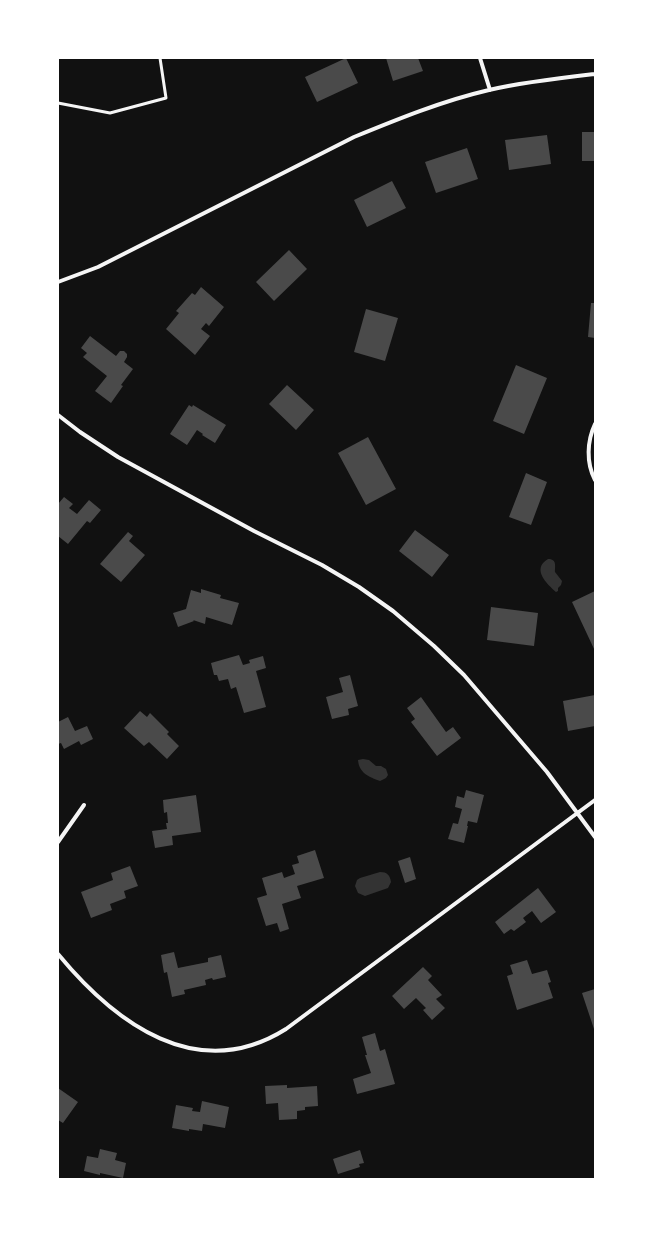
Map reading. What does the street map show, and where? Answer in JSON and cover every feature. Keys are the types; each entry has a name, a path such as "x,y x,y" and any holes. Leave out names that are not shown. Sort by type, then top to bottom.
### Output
{"street":[{"path":"480,58 490,90"},
{"path":"58,282 98,267 126,254 354,137 394,120 441,104 490,90 551,78 595,74"},
{"path":"58,416 118,457 254,532 322,565 359,587 393,612 434,646 464,675 547,772 595,837"},
{"path":"595,424 589,447 589,462 595,480"},
{"path":"58,954 72,970 115,1010 140,1028 169,1043 190,1049 213,1052 234,1050 257,1044 286,1029 595,800"},
{"path":"58,842 84,805"}],"lane":[{"path":"58,103 110,113 166,98 160,58"}],"shaded area":[{"path":"548,559 553,560 555,572 562,581 558,591 556,592 545,581 541,572 543,563"},
{"path":"358,760 369,760 376,766 381,766 386,769 388,775 386,778 380,781 365,774 360,768"},
{"path":"380,872 388,874 390,877 391,882 388,888 365,896 358,893 355,886 357,880"}],"building":[{"path":"346,58 358,83 317,102 305,77"},
{"path":"386,58 418,58 423,71 393,81"},
{"path":"582,132 595,132 595,161 582,161"},
{"path":"547,135 551,164 509,170 505,140"},
{"path":"467,148 478,179 436,193 425,162"},
{"path":"392,181 406,208 367,227 354,200"},
{"path":"289,250 307,269 274,301 256,282"},
{"path":"201,287 224,307 209,326 206,323 201,329 210,336 195,355 166,329 179,313 176,311 192,293 195,295"},
{"path":"591,303 595,303 595,338 588,337"},
{"path":"366,309 398,318 385,361 354,352"},
{"path":"90,336 116,356 120,351 124,351 127,354 127,357 124,362 133,369 121,385 123,386 111,403 95,391 107,376 83,357 87,353 81,348"},
{"path":"516,365 547,378 524,434 493,421"},
{"path":"287,385 314,410 296,430 269,404"},
{"path":"189,405 192,407 193,405 226,425 215,443 197,430 187,445 170,434"},
{"path":"368,437 396,489 366,505 338,453"},
{"path":"526,473 547,482 531,525 509,517"},
{"path":"64,497 73,504 69,508 77,514 89,500 101,510 90,523 87,521 68,544 58,536 58,504"},
{"path":"415,530 449,555 432,577 399,551"},
{"path":"128,532 133,536 129,541 145,555 121,582 100,564"},
{"path":"201,589 221,595 220,598 239,603 232,625 206,617 205,624 193,620 194,621 178,627 173,613 186,609 191,590 201,593"},
{"path":"595,591 595,651 572,602"},
{"path":"491,607 538,613 534,646 487,640"},
{"path":"239,655 243,665 250,663 249,660 263,656 266,668 256,671 266,707 244,713 236,687 231,689 228,679 219,681 217,675 214,675 211,663"},
{"path":"350,675 358,706 348,709 349,715 332,719 326,697 343,692 339,678"},
{"path":"595,695 595,726 568,731 563,701"},
{"path":"421,697 446,732 453,727 461,738 437,756 411,722 415,719 407,708"},
{"path":"140,711 147,717 150,713 169,732 167,734 179,746 167,759 149,742 144,746 124,728"},
{"path":"68,717 75,731 87,726 93,739 81,745 79,741 64,749 61,743 58,744 58,722"},
{"path":"466,790 484,795 477,823 468,821 464,843 448,839 453,823 458,824 462,809 455,807 457,796 464,798"},
{"path":"196,795 201,832 172,836 173,845 155,848 152,831 167,829 166,823 168,823 167,812 164,813 163,800"},
{"path":"315,850 324,878 297,886 301,898 282,904 289,929 280,932 277,923 266,926 257,898 267,895 262,878 282,872 284,878 295,874 292,865 299,863 297,856"},
{"path":"410,857 416,879 405,883 398,861"},
{"path":"130,866 138,886 124,891 126,898 110,904 112,910 91,918 81,892 113,880 111,873"},
{"path":"538,888 556,912 541,923 532,911 523,918 526,922 514,931 511,929 504,934 495,922"},
{"path":"174,952 178,968 208,962 208,958 221,955 226,977 205,980 206,985 184,990 185,994 172,997 167,972 164,973 161,955"},
{"path":"527,960 532,974 547,970 551,982 548,983 553,998 517,1010 507,976 513,974 510,965"},
{"path":"423,967 432,976 428,980 442,995 436,999 445,1008 432,1020 423,1010 426,1008 416,998 404,1009 392,996"},
{"path":"595,989 595,1032 582,993"},
{"path":"375,1033 380,1051 385,1049 395,1084 357,1094 353,1079 371,1073 365,1055 367,1055 362,1037"},
{"path":"287,1085 287,1088 317,1086 318,1106 305,1107 305,1110 297,1111 297,1119 279,1120 278,1103 266,1104 265,1086"},
{"path":"58,1088 78,1102 63,1123 58,1120"},
{"path":"202,1101 229,1107 225,1128 203,1124 202,1131 189,1129 189,1131 172,1128 176,1105 193,1108 192,1111 200,1112"},
{"path":"100,1149 117,1153 115,1160 126,1163 123,1178 84,1171 87,1156 98,1158"},
{"path":"360,1150 364,1163 359,1164 360,1167 338,1174 333,1159"}]}
